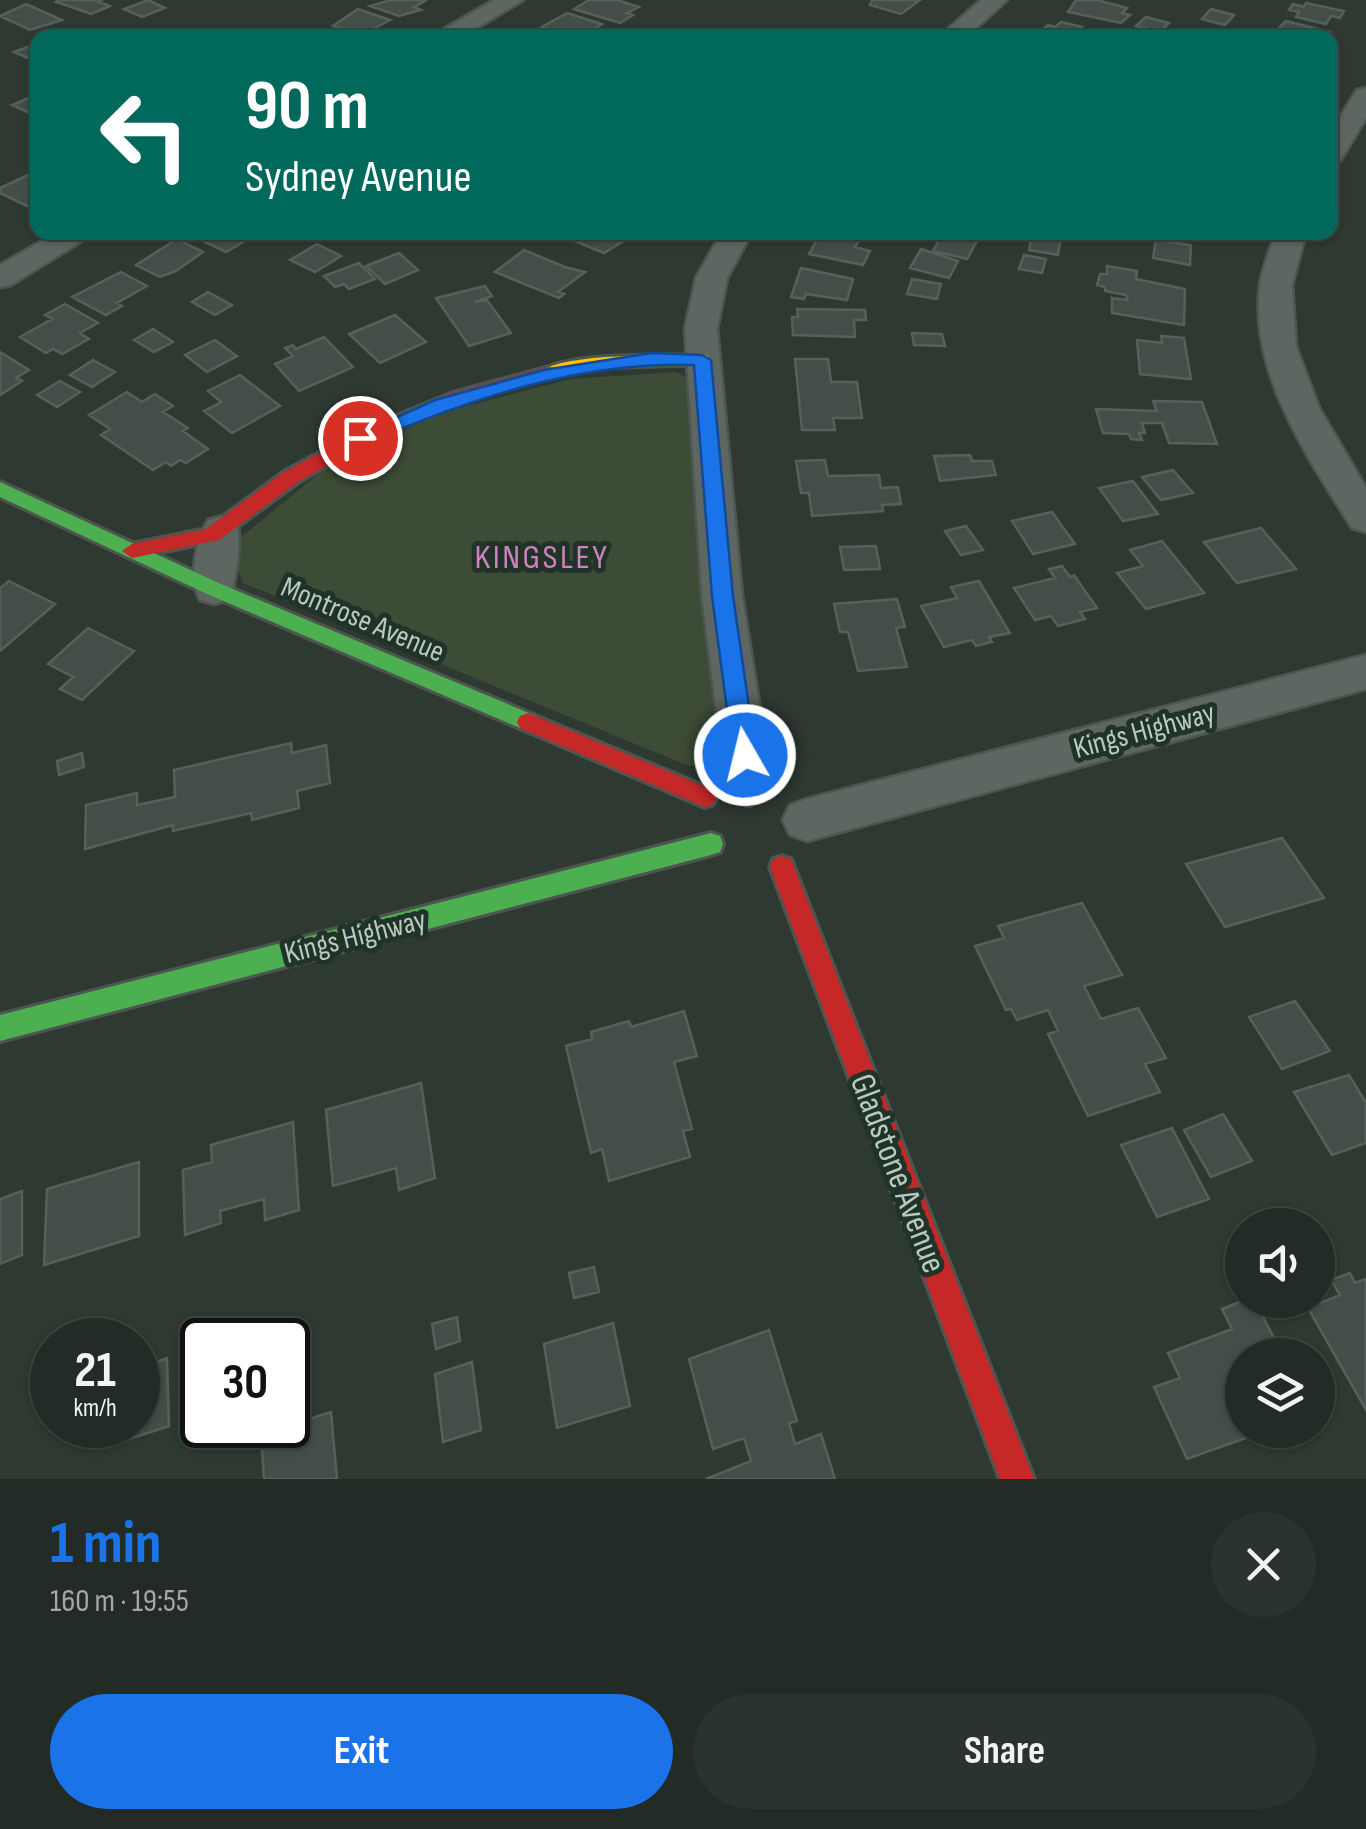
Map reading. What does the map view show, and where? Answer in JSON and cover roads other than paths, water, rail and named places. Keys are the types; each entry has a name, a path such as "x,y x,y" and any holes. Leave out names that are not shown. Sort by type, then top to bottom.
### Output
{"street":[{"path":"456,30 512,0"},
{"path":"960,30 996,0"},
{"path":"1338,142 1366,96"},
{"path":"0,278 67,240"},
{"path":"727,792 722,596 702,360 703,298 732,240"},
{"path":"1288,240 1276,284 1276,320 1290,378 1336,472 1366,518"},
{"path":"132,551 222,530 278,485 330,454 390,423 442,404 544,375 600,364 651,358 702,360"},
{"name":"Montrose Avenue","path":"0,489 214,589 727,792"},
{"path":"214,589 222,530"},
{"name":"Kings Highway","path":"807,820 1366,672"},
{"path":"727,792 788,804 807,820 813,832 806,854 782,867 766,867 710,844 700,832 697,815 727,792"},
{"name":"Kings Highway","path":"0,1028 710,844"},
{"name":"Gladstone Avenue","path":"782,867 1017,1479"}],"district":[{"name":"KINGSLEY","path":"542,556"}]}
